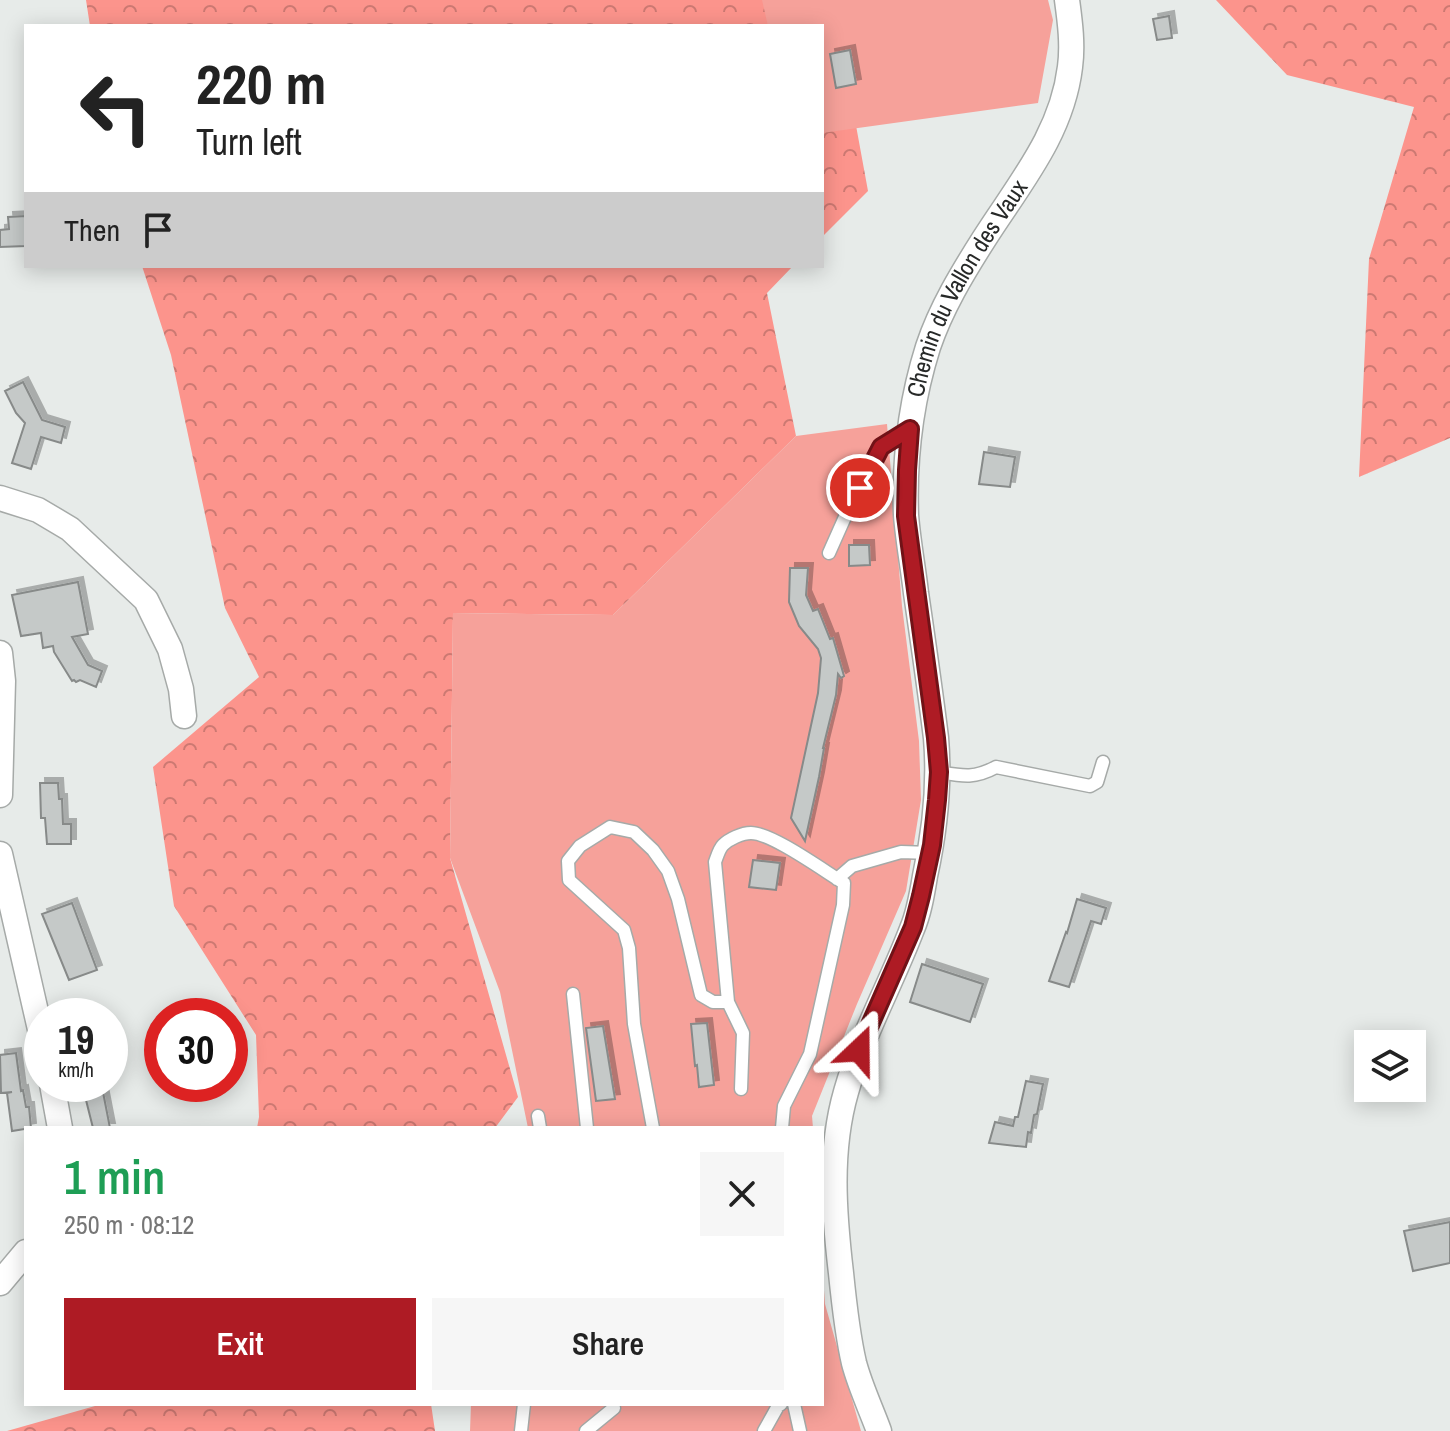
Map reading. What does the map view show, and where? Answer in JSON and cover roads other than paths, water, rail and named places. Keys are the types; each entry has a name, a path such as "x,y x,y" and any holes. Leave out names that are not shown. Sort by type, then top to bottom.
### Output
{"street":[{"name":"Chemin du Vallon des Vaux","path":"879,1431 855,1366 847,1327 834,1187 836,1139 845,1094 859,1050 913,927 930,853 939,772 906,516 910,429 916,387 925,357 950,296 1045,147 1056,120 1070,67 1067,0"},
{"path":"0,498 38,510 70,529 146,600 170,649 181,689 184,716"},
{"path":"0,653 3,681 0,795"},
{"path":"0,854 33,998"},
{"path":"55,1102 60,1126"},
{"path":"0,1283 24,1254"}],"lane":[{"path":"829,553 881,447 910,429"},
{"path":"939,772 964,777 981,775 996,767 1090,786 1097,782 1103,762"},
{"path":"653,1126 634,1024 629,948 624,930 569,880 568,861 580,846 610,827 634,832 653,850 668,871 678,899 701,995 713,1002 728,1002"},
{"path":"741,1089 743,1033 728,1002 715,862 722,846 739,836 752,833 786,848 844,883 843,905 810,1054 784,1106 782,1126"},
{"path":"837,879 852,866 889,855 901,852 930,853"},
{"path":"573,994 587,1126"},
{"path":"521,1431 524,1406"},
{"path":"764,1431 778,1406"},
{"path":"794,1406 800,1431"},
{"path":"586,1431 614,1408"}]}
